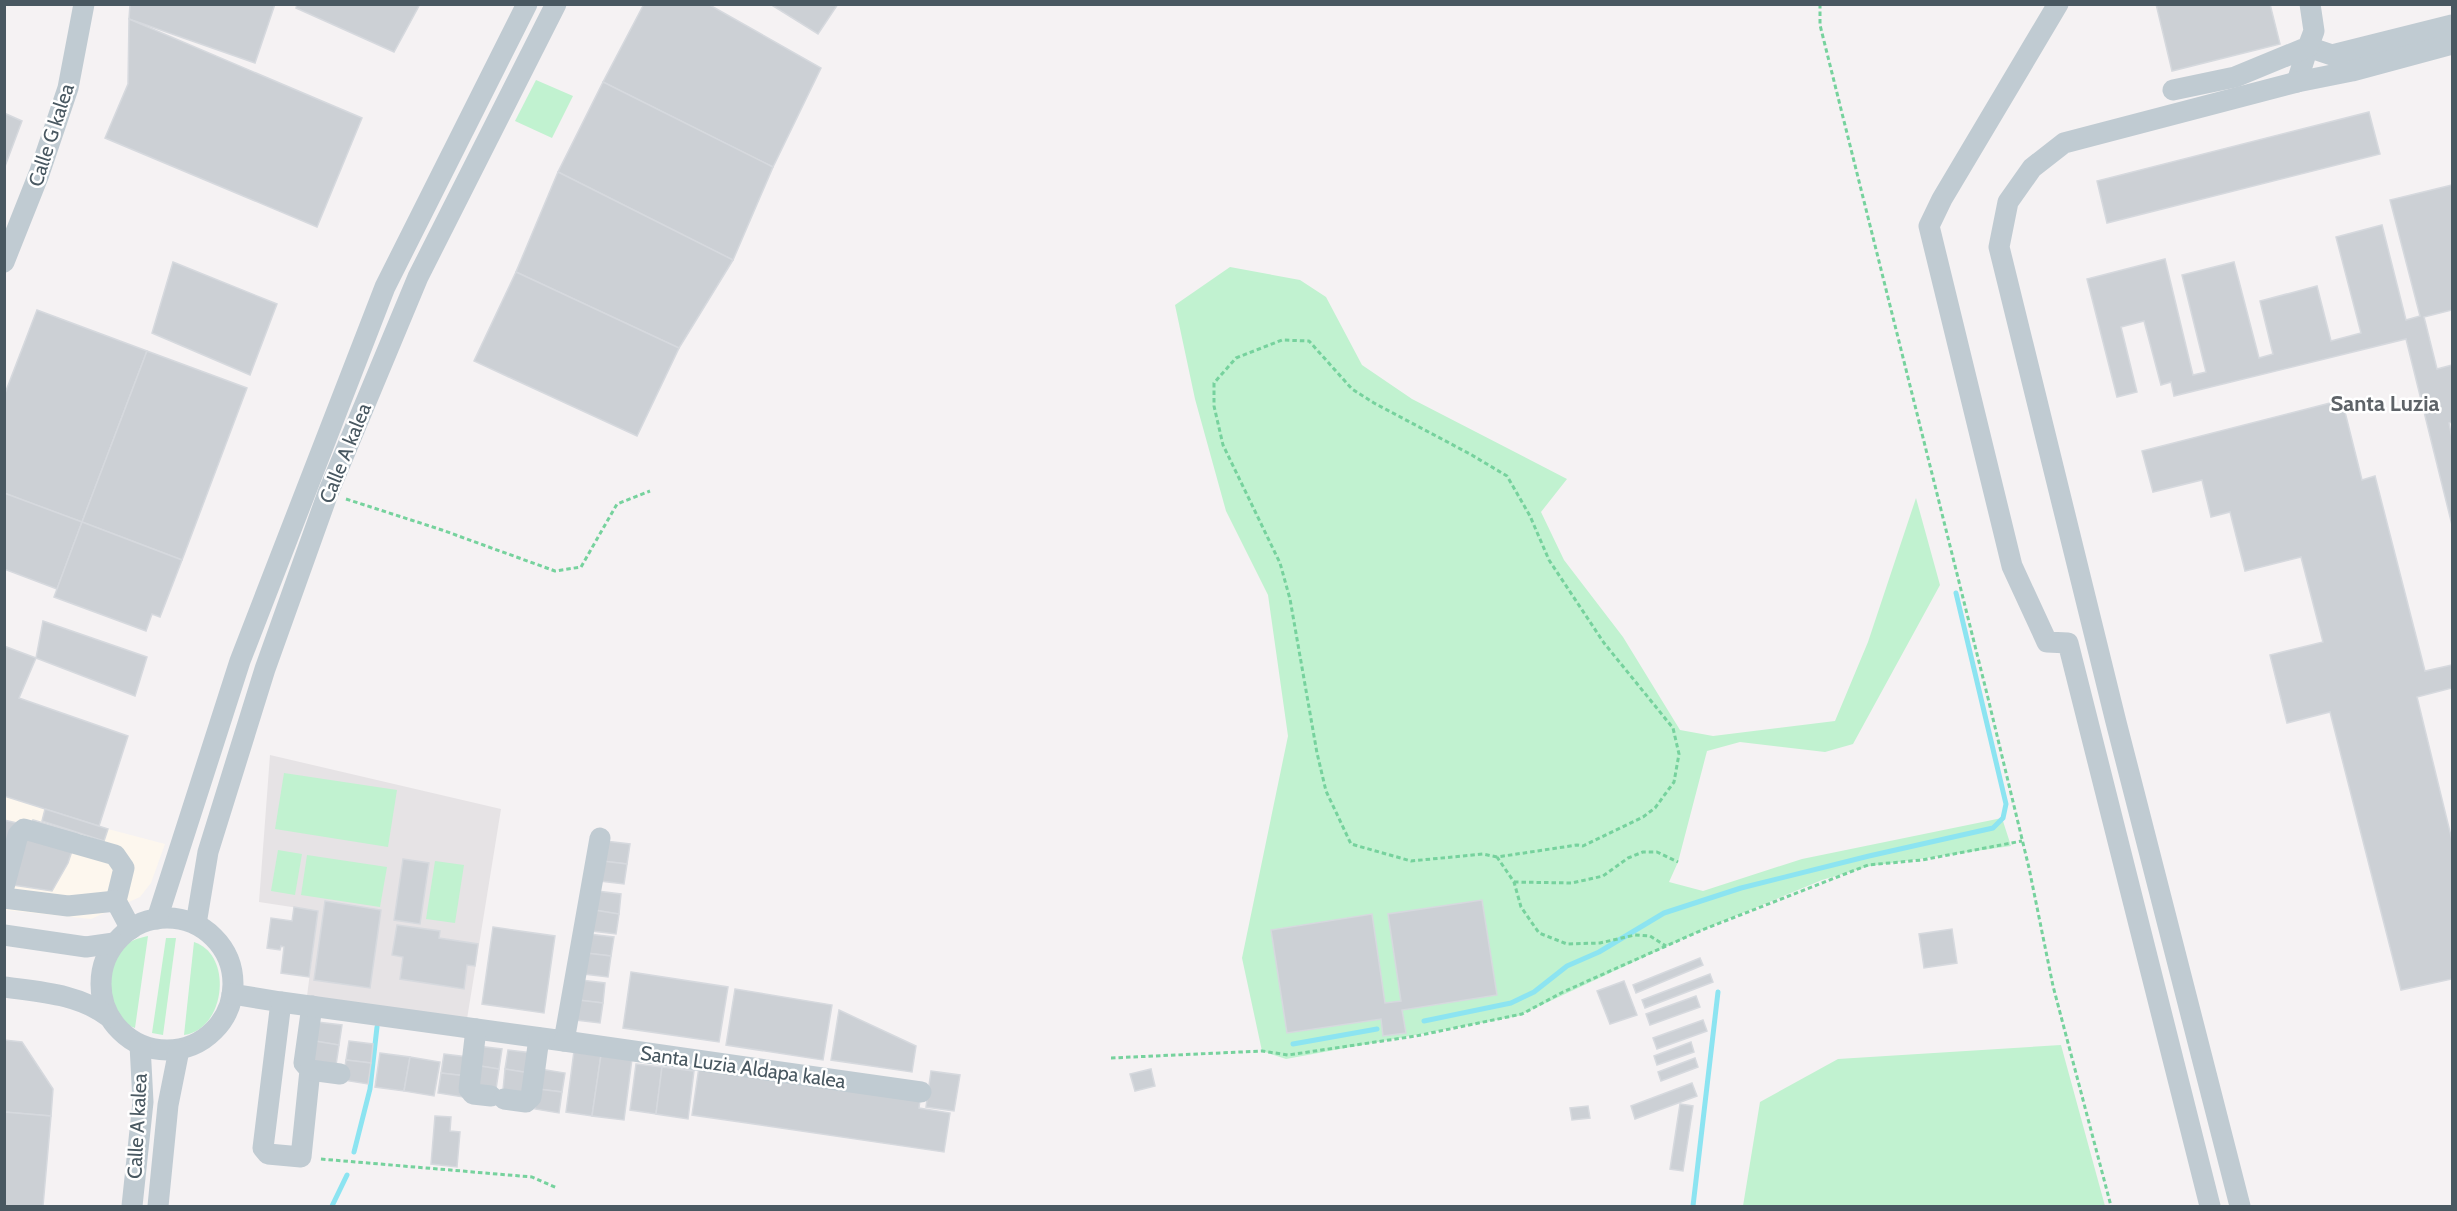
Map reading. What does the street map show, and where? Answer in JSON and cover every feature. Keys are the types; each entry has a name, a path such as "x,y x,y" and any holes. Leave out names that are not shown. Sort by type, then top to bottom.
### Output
{"street":[{"name":"Calle G kalea","path":"4,262 39,174 68,88 84,4"},
{"name":"Calle A kalea","path":"157,919 240,661 385,287 527,4"},
{"name":"Calle A kalea","path":"196,924 211,841 265,669 328,493 418,277 556,4"},
{"path":"2058,4 1942,199 1929,225 2012,566 2047,642 2068,643 2210,1206"},
{"path":"2297,82 2314,32 2310,4"},
{"path":"2173,90 2235,77 2308,47 2332,55 2452,25"},
{"path":"2240,1206 2122,745 1999,247 2008,202 2032,168 2064,143 2452,44"},
{"path":"4,887 18,835 24,830 115,855 124,868 116,901 131,928"},
{"path":"564,1041 600,838"},
{"path":"4,898 68,906 116,901"},
{"path":"4,987 58,994 95,1006 109,1017 122,1034 140,1045 159,1050 179,1050 198,1042 215,1030 227,1013 232,994 232,972 225,953 213,936 196,924 177,919 157,919 131,928 114,943 104,960 100,980 102,999 109,1017"},
{"path":"4,936 86,946 114,943"},
{"name":"Santa Luzia Aldapa kalea","path":"232,994 921,1092"},
{"path":"281,1002 263,1148 268,1154 301,1157 310,1070"},
{"path":"312,1006 304,1063 310,1070 340,1074"},
{"path":"476,1029 469,1089 473,1094 498,1098 526,1102 531,1097 539,1038"},
{"name":"Calle A kalea","path":"132,1206 143,1102 140,1045"},
{"name":"Calle A kalea","path":"158,1206 168,1105 179,1050"}],"path":[{"path":"1820,4 1820,25 1872,225 2022,841 2053,986 2111,1206"},
{"path":"1497,857 1583,846 1643,817 1655,808 1674,782 1678,754 1674,728 1604,643 1549,560 1530,516 1507,476 1374,404 1352,388 1309,341 1282,340 1236,358 1214,383 1214,406 1223,445 1280,563 1290,599 1317,753 1326,791 1352,844 1411,861 1483,854 1497,857 1514,882 1521,907 1539,933 1567,944 1600,943 1635,935 1650,936 1666,946"},
{"path":"328,493 442,530 555,571 581,567 617,504 650,491"},
{"path":"1111,1058 1262,1052 1288,1055 1416,1036 1521,1014 1563,992 1666,946 1868,866 1922,860 2022,841"},
{"path":"1514,882 1572,883 1603,876 1628,858 1643,852 1658,852 1678,862"},
{"path":"301,1157 532,1177 557,1188"}],"shaded area":[{"path":"270,755 501,809 467,1019 307,996 318,911 259,902"},
{"path":"5,796 108,829 165,844 151,883 140,897 91,919 5,910"}],"green space":[{"path":"536,80 573,96 552,138 515,121"},
{"path":"1230,267 1300,280 1326,297 1362,365 1412,399 1567,479 1541,512 1564,560 1623,637 1680,730 1713,736 1835,721 1868,642 1916,498 1940,585 1853,744 1825,752 1740,742 1707,751 1678,862 1669,882 1703,891 1802,859 2002,818 2011,846 1870,866 1822,880 1702,930 1518,1016 1286,1059 1262,1051 1242,958 1288,736 1268,595 1226,511 1195,399 1175,305"},
{"path":"284,773 397,790 388,847 275,829"},
{"path":"278,850 302,854 295,895 271,891"},
{"path":"307,855 387,867 380,907 301,895"},
{"path":"435,861 464,865 455,923 426,919"},
{"path":"148,936 135,1028 123,1022 115,1012 110,999 110,972 123,948 134,940"},
{"path":"166,938 176,938 163,1035 152,1033"},
{"path":"194,942 207,950 215,961 219,976 219,992 216,1007 208,1020 198,1030 184,1035"},
{"path":"2061,1045 2105,1206 1743,1206 1760,1102 1838,1059"}],"building":[{"path":"130,4 275,4 255,63 129,19"},
{"path":"297,4 420,4 394,52 296,8"},
{"path":"644,4 708,4 821,68 773,167 603,82"},
{"path":"770,4 838,4 818,34"},
{"path":"2156,4 2270,4 2280,44 2172,71"},
{"path":"129,19 362,118 317,227 105,138 128,84"},
{"path":"603,82 773,167 733,260 558,172"},
{"path":"2369,112 2380,154 2107,223 2097,181"},
{"path":"4,113 22,121 4,169"},
{"path":"558,172 733,260 679,348 516,272"},
{"path":"2452,185 2452,310 2424,317 2437,369 2452,365 2452,422 2449,423 2452,438 2452,525 2406,339 2174,396 2171,382 2161,385 2144,321 2121,327 2137,392 2117,397 2087,279 2165,259 2193,375 2206,372 2182,275 2234,262 2259,358 2273,354 2260,301 2317,286 2331,341 2361,333 2336,237 2382,225 2406,320 2420,316 2390,200"},
{"path":"173,262 277,304 250,375 152,333"},
{"path":"516,272 679,348 637,436 474,361"},
{"path":"37,310 147,351 82,522 4,493 4,396"},
{"path":"147,351 247,388 182,560 82,522"},
{"path":"2342,400 2362,480 2375,476 2425,671 2452,665 2452,688 2417,697 2452,840 2452,979 2401,990 2330,712 2287,723 2270,655 2323,642 2301,557 2245,571 2230,512 2211,517 2202,480 2153,492 2142,451"},
{"path":"4,493 82,522 57,589 4,569"},
{"path":"82,522 182,560 160,617 152,614 146,631 54,597"},
{"path":"43,621 147,657 135,696 36,658"},
{"path":"4,646 36,658 19,698 128,736 99,826 4,796"},
{"path":"45,809 108,829 104,841 42,821"},
{"path":"4,820 30,826 33,820 78,833 68,863 52,891 13,885 4,865"},
{"path":"605,841 630,844 627,864 602,861"},
{"path":"403,859 429,863 420,924 394,920"},
{"path":"602,861 627,864 624,884 600,881"},
{"path":"597,891 621,894 619,914 594,910"},
{"path":"1482,900 1497,995 1402,1010 1406,1033 1383,1036 1381,1019 1287,1033 1271,930 1372,914 1385,1003 1401,1001 1388,914"},
{"path":"325,901 381,910 370,988 314,980"},
{"path":"294,907 318,911 309,977 281,973 284,947 281,946 280,950 267,948 271,918 292,921"},
{"path":"594,910 619,914 616,934 592,931"},
{"path":"397,925 440,931 439,938 478,944 475,966 467,965 464,989 400,979 403,957 392,955"},
{"path":"493,927 555,936 544,1013 482,1004"},
{"path":"1952,929 1957,963 1924,968 1919,934"},
{"path":"589,934 614,937 611,956 586,953"},
{"path":"586,953 611,956 608,977 584,974"},
{"path":"1700,958 1703,965 1636,993 1633,985"},
{"path":"631,972 728,987 719,1042 623,1028"},
{"path":"1710,974 1713,982 1645,1008 1642,1000"},
{"path":"581,980 605,983 603,1003 578,1000"},
{"path":"1624,981 1637,1015 1610,1024 1597,991"},
{"path":"735,989 832,1005 823,1060 726,1045"},
{"path":"1696,996 1700,1007 1650,1025 1646,1014"},
{"path":"578,1000 603,1003 600,1023 576,1020"},
{"path":"839,1010 916,1046 912,1072 831,1060"},
{"path":"1703,1020 1707,1031 1657,1049 1653,1038"},
{"path":"317,1022 342,1025 339,1045 315,1041"},
{"path":"4,1040 22,1042 53,1089 51,1116 4,1112"},
{"path":"315,1041 339,1045 336,1065 312,1062"},
{"path":"349,1041 373,1044 371,1063 346,1060"},
{"path":"1691,1042 1694,1052 1657,1065 1654,1056"},
{"path":"477,1046 502,1049 499,1069 474,1065"},
{"path":"508,1050 533,1053 530,1073 505,1069"},
{"path":"574,1051 601,1055 592,1116 566,1112"},
{"path":"380,1053 410,1057 404,1091 375,1087"},
{"path":"444,1054 468,1057 466,1076 441,1073"},
{"path":"601,1055 632,1059 624,1120 592,1116"},
{"path":"410,1057 440,1062 434,1096 404,1091"},
{"path":"1695,1058 1698,1067 1661,1081 1658,1072"},
{"path":"346,1060 371,1063 368,1084 343,1080"},
{"path":"636,1064 662,1067 656,1114 630,1110"},
{"path":"474,1065 499,1069 496,1089 472,1086"},
{"path":"662,1067 694,1071 688,1119 656,1114"},
{"path":"699,1067 920,1100 919,1108 950,1113 944,1152 692,1115"},
{"path":"505,1069 530,1073 527,1093 503,1090"},
{"path":"540,1069 565,1073 562,1092 538,1089"},
{"path":"1151,1069 1155,1086 1135,1091 1130,1074"},
{"path":"931,1071 960,1075 954,1111 926,1107"},
{"path":"441,1073 466,1076 463,1097 438,1093"},
{"path":"1692,1083 1697,1096 1635,1119 1631,1106"},
{"path":"538,1089 562,1092 559,1113 535,1109"},
{"path":"1680,1104 1693,1106 1683,1171 1670,1169"},
{"path":"1588,1106 1590,1118 1572,1120 1570,1108"},
{"path":"4,1112 51,1116 43,1206 4,1206"},
{"path":"435,1116 451,1117 450,1131 460,1132 457,1167 431,1164"}],"waterway":[{"path":"1424,1021 1511,1003 1534,992 1567,966 1599,952 1664,913 1741,888 1993,828 2003,818 2006,804 1956,593"},
{"path":"1693,1206 1718,992"},
{"path":"354,1152 370,1089 377,1027"},
{"path":"1293,1044 1377,1029"},
{"path":"332,1206 347,1175"}],"district":[{"name":"Santa Luzia","path":"2385,403"}]}
